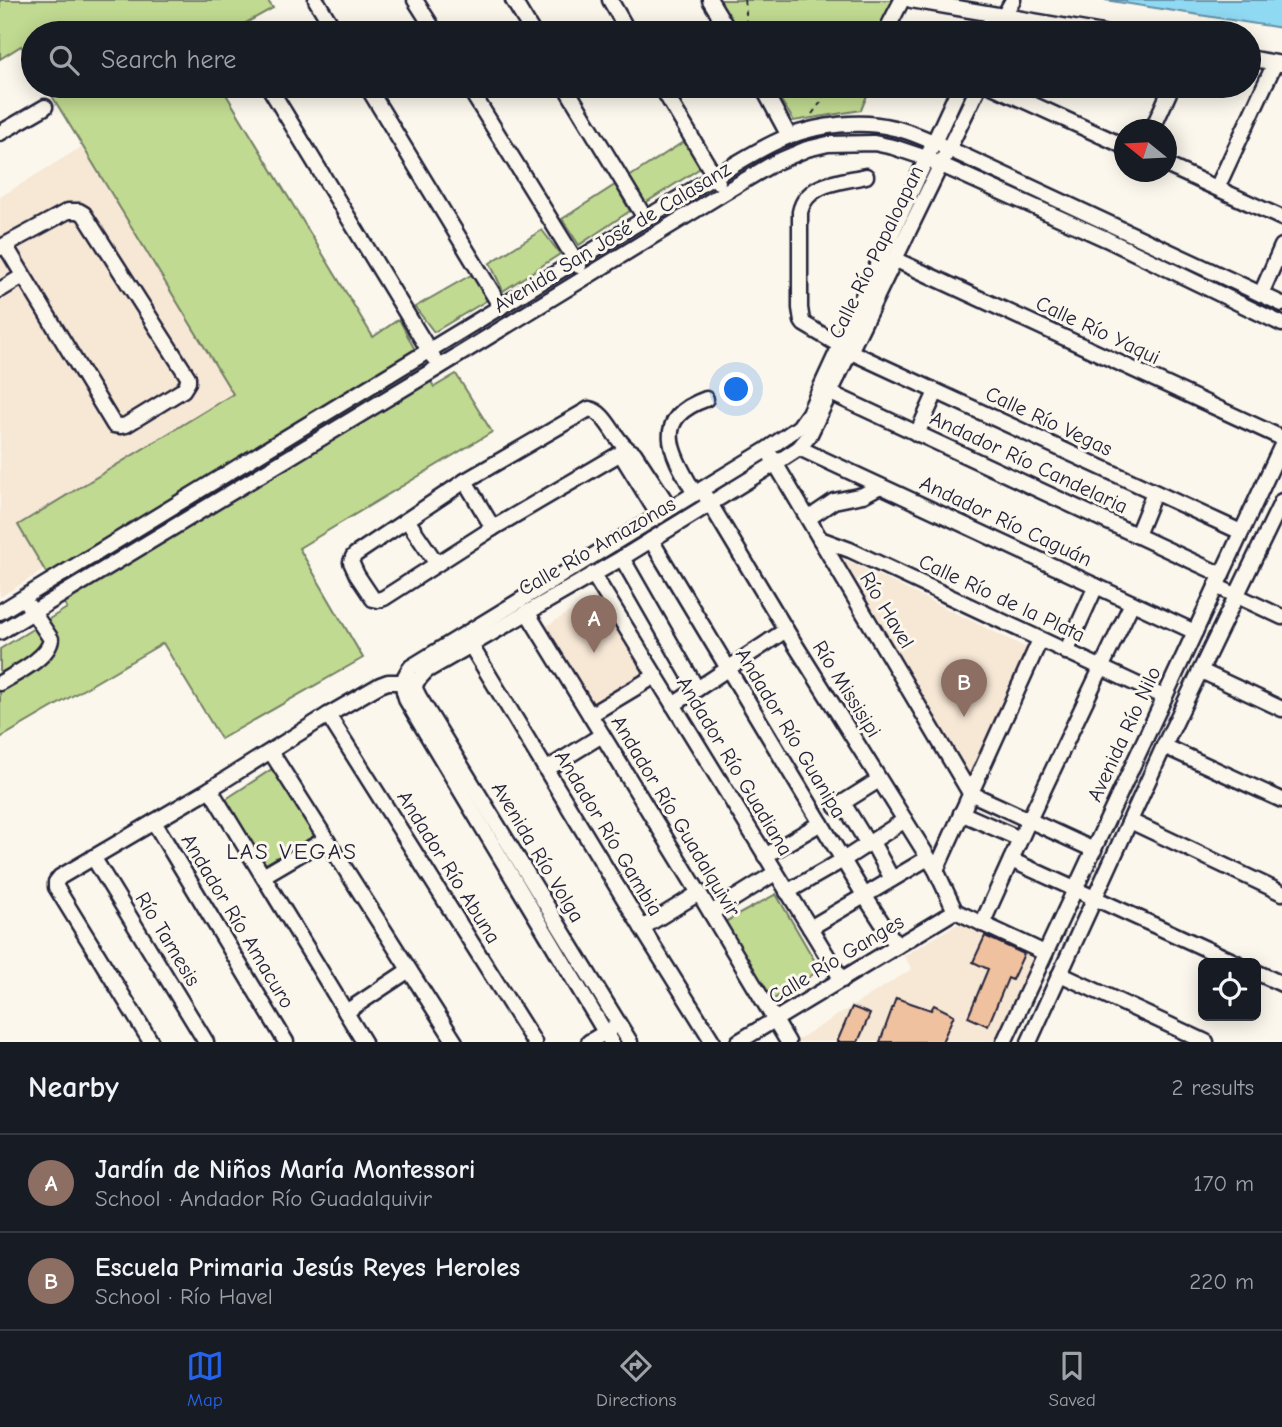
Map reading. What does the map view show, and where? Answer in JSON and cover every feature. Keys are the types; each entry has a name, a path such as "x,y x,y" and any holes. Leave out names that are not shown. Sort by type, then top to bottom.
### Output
{"street":[{"path":"316,0 329,21"},
{"path":"415,0 428,21"},
{"path":"513,0 526,21"},
{"path":"610,0 622,21"},
{"path":"710,0 723,21"},
{"path":"891,21 902,0"},
{"path":"911,0 1033,21"},
{"path":"991,21 1004,16 1013,0"},
{"path":"1004,16 1005,21"},
{"path":"1261,98 1278,63"},
{"path":"276,98 439,367"},
{"path":"375,98 501,307"},
{"path":"475,98 585,277"},
{"path":"572,98 645,218"},
{"path":"668,98 725,192"},
{"path":"768,98 789,136"},
{"name":"Calle Río Papaloapan","path":"804,432 808,412 825,391 845,349 954,98"},
{"name":"Calle Río Papaloapan","path":"845,349 896,260 973,98"},
{"path":"1019,98 1114,141"},
{"path":"1157,119 1167,98"},
{"path":"1217,188 1261,98"},
{"path":"0,133 45,107"},
{"name":"Avenida San José de Calasanz","path":"0,612 715,176 789,136 821,128 866,124 894,128 933,142 1282,304"},
{"name":"Avenida San José de Calasanz","path":"0,632 725,192 788,155 828,144 874,143 926,158 1282,324"},
{"path":"1177,170 1282,218"},
{"name":"Calle Río Vegas","path":"866,176 814,189 802,202 802,321 845,349 1241,532"},
{"path":"68,211 84,214 188,377 183,390 126,425 114,425 2,246 68,211"},
{"path":"1261,294 1282,246"},
{"name":"Calle Río Yaqui","path":"896,260 1282,438"},
{"path":"0,290 23,276"},
{"name":"Andador Río Candelaria","path":"825,391 1137,535 1219,580 1237,596 1282,617"},
{"path":"917,434 936,392"},
{"name":"Río Missisipi","path":"706,398 687,406 676,416 671,430 672,446 678,463 710,504 932,864 955,911"},
{"path":"626,450 493,528 384,598 373,599 351,562 353,557 465,481 589,409 598,412 626,450 634,453 664,512"},
{"name":"Calle Río Amazonas","path":"409,681 411,667 571,578 593,574 622,558 776,463 799,448 804,432"},
{"name":"Calle Río Amazonas","path":"151,1042 56,887 60,877 380,685 409,681 527,612 664,512 766,450 804,432"},
{"path":"283,439 293,455"},
{"name":"Avenida Río Nilo","path":"1004,1042 1282,445"},
{"name":"Andador Río Caguán","path":"799,448 1195,632"},
{"name":"Río Havel","path":"766,450 809,518 970,793"},
{"path":"465,481 493,528"},
{"path":"809,518 834,501 863,495 880,486"},
{"path":"1137,535 1154,493"},
{"name":"Avenida Río Nilo","path":"1029,1042 1164,746 1237,596 1278,522 1282,501"},
{"path":"407,520 437,564"},
{"name":"Calle Río de la Plata","path":"820,539 850,550 1164,697"},
{"name":"Andador Río Guanipa","path":"651,540 897,946"},
{"path":"622,558 698,690"},
{"name":"Andador Río Guadiana","path":"593,574 842,981"},
{"path":"1066,652 1096,586"},
{"path":"0,683 38,659 50,645 51,639 23,598"},
{"path":"982,924 1132,603"},
{"name":"Andador Río Guadalquivir","path":"527,612 788,1042"},
{"path":"673,705 786,630"},
{"path":"810,928 892,879 932,864 961,813 1040,640"},
{"name":"Andador Río Gambia","path":"470,644 713,1042"},
{"path":"1201,671 1282,709"},
{"path":"590,715 655,676"},
{"name":"Avenida Río Volga","path":"608,1037 407,701 402,687 409,681 630,1042"},
{"name":"Andador Río Abuna","path":"328,715 534,1042"},
{"path":"547,769 602,734"},
{"path":"1164,746 1282,800"},
{"path":"271,752 455,1042"},
{"path":"879,780 839,805 870,843 892,879"},
{"path":"210,789 365,1042"},
{"path":"970,793 1094,850"},
{"path":"961,813 1020,839"},
{"path":"788,892 905,820"},
{"path":"1130,821 1282,893"},
{"name":"Andador Río Amacuro","path":"154,822 286,1042"},
{"path":"765,856 821,823"},
{"path":"263,876 326,839"},
{"name":"Río Tamesis","path":"93,857 206,1042"},
{"path":"1011,860 1226,958"},
{"path":"711,912 775,873"},
{"path":"642,928 699,893"},
{"path":"955,911 1045,953"},
{"name":"Calle Río Ganges","path":"738,1042 955,911"},
{"path":"346,1012 409,970"},
{"path":"1060,974 1206,1042"},
{"path":"1261,974 1282,984"},
{"path":"589,1042 608,1037 618,1024"}],"path":[{"path":"739,0 744,1 747,21"}],"shaded area":[{"path":"83,146 233,394 18,525 45,569 0,597 0,197"},
{"path":"832,553 1031,650 968,785"},
{"path":"597,595 647,677 592,712 542,629"},
{"path":"964,920 1036,952 994,1042 796,1041 912,969 904,956"}],"green space":[{"path":"0,0 267,0 273,8 249,21 21,21 21,46 0,59"},
{"path":"718,0 895,0 892,21 731,21"},
{"path":"53,98 228,98 373,337 399,319 434,387 456,374 492,432 299,548 363,658 221,739 163,643 0,738 0,649 67,608 18,525 233,394"},
{"path":"780,98 866,98 861,110 794,121"},
{"path":"685,141 702,167 645,203 629,177"},
{"path":"615,185 630,211 579,245 562,219"},
{"path":"542,230 560,254 503,291 490,263"},
{"path":"471,275 489,299 434,332 415,307"},
{"path":"272,769 315,835 262,866 226,799"},
{"path":"776,894 820,970 769,1002 723,923"}],"water":[{"path":"1105,0 1282,0 1282,28 1261,25 1261,21 1238,21"}],"building":[{"path":"985,936 1024,954 1012,980 1008,978 988,1026 968,1017 988,969 973,962"},
{"path":"896,998 931,1010 934,1005 954,1015 942,1042 880,1042"},
{"path":"852,1007 870,1014 858,1042 837,1042"}],"place":[{"name":"Jardín de Niños María Montessori","path":"594,653"},
{"name":"Escuela Primaria Jesús Reyes Heroles","path":"964,717"}],"district":[{"name":"LAS VEGAS","path":"292,851"}]}
